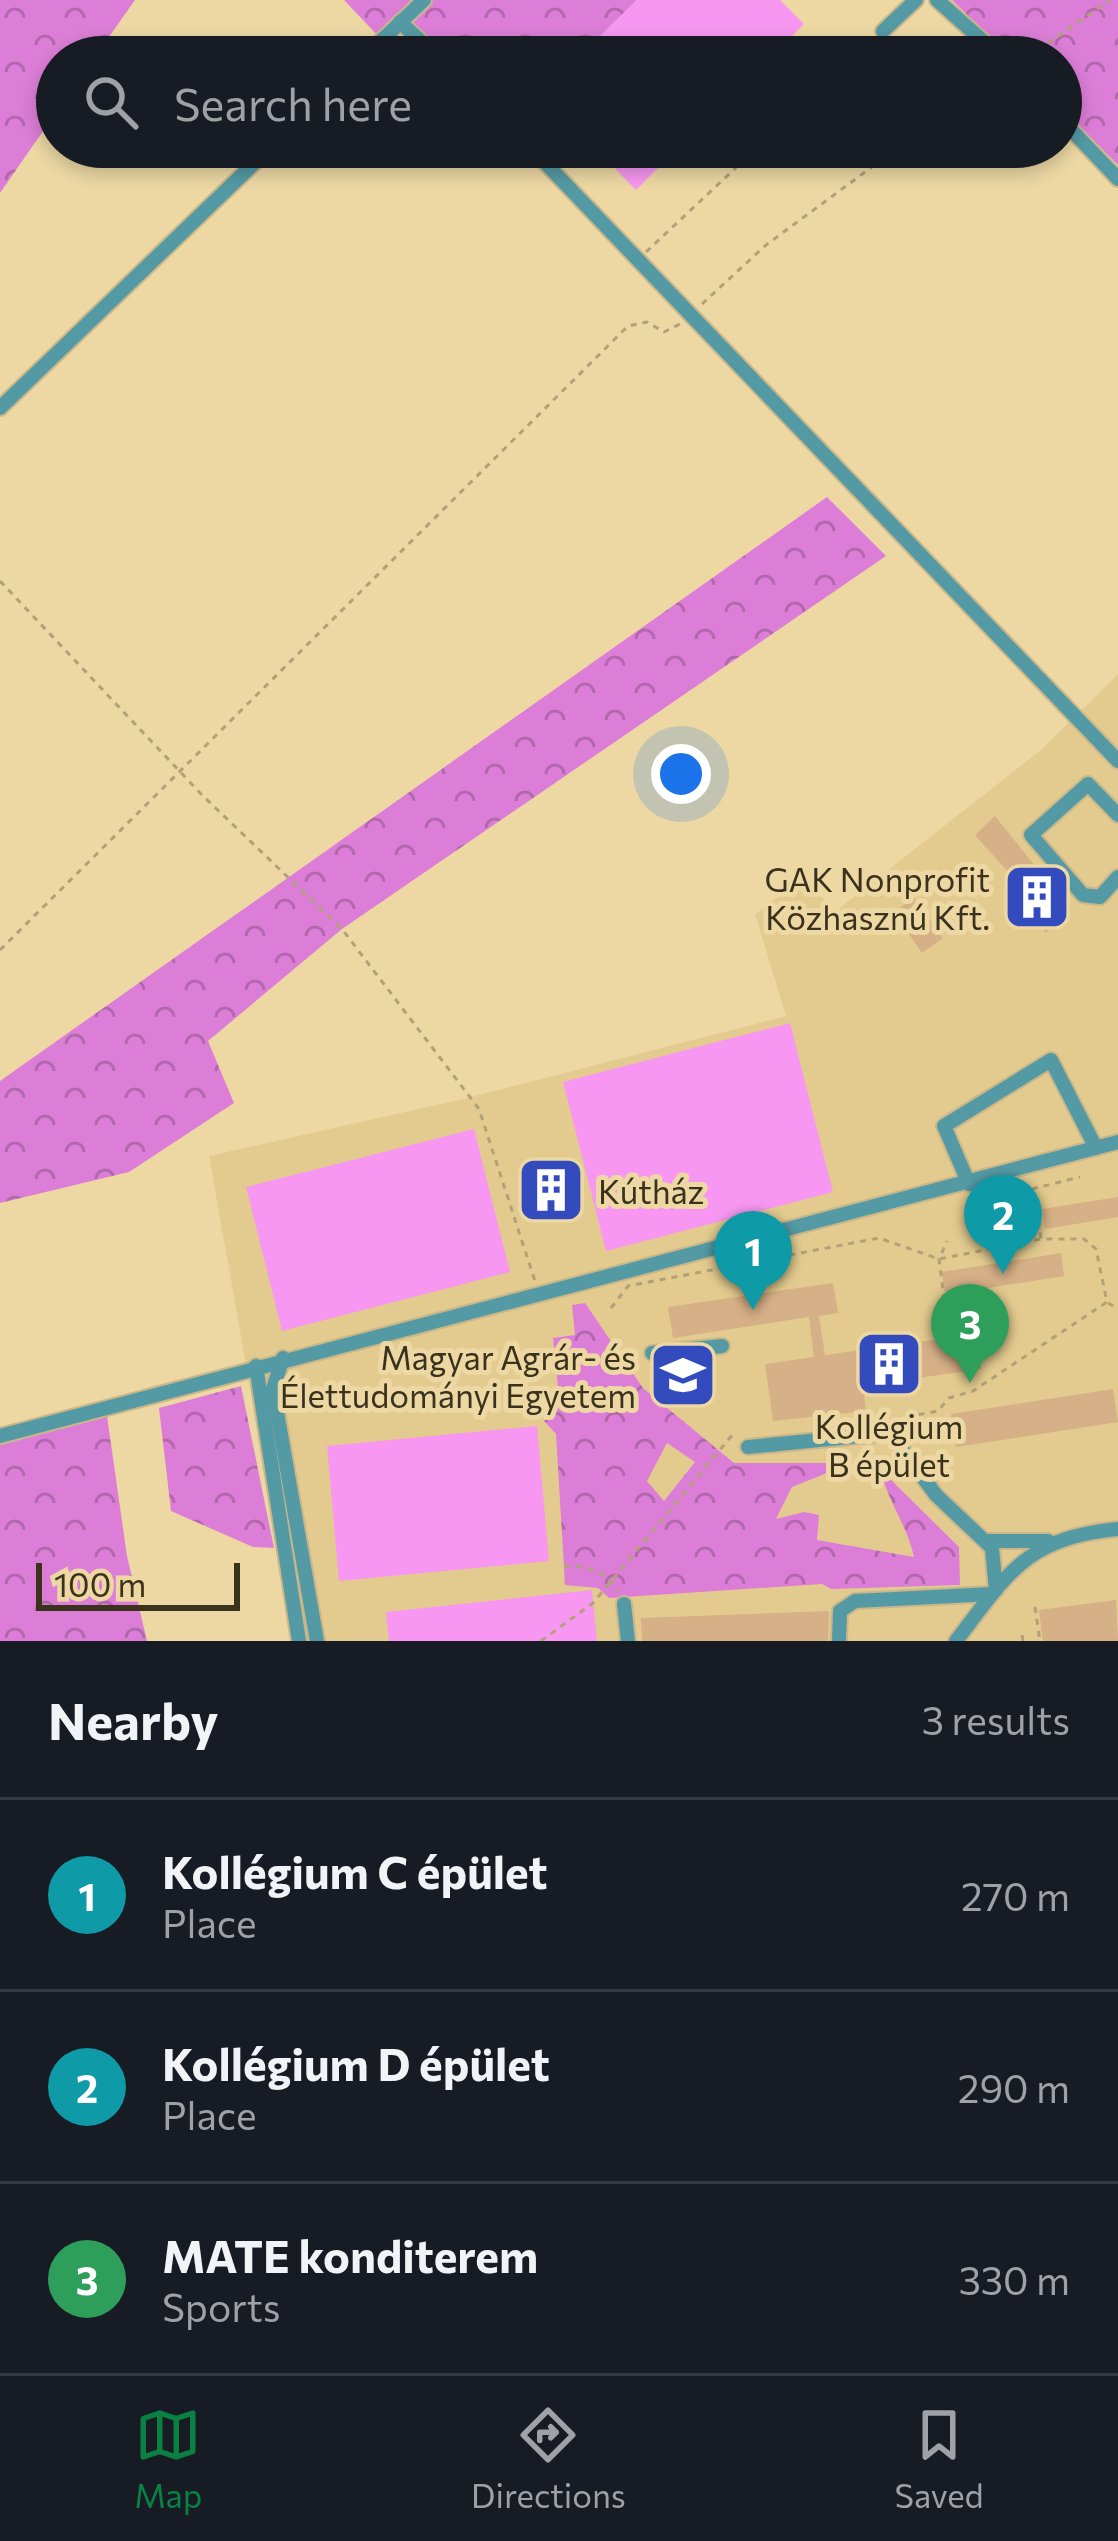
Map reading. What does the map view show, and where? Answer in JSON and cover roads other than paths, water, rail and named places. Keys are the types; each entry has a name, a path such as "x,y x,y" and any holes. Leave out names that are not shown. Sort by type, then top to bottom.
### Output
{"street":[{"path":"386,36 424,0"},
{"path":"883,31 911,0"},
{"path":"937,0 977,36"},
{"path":"400,22 415,36"},
{"path":"1082,141 1118,179"},
{"path":"0,408 249,168"},
{"path":"551,168 1118,761"},
{"path":"1118,815 1088,784 1031,835 1083,895 1100,897 1118,877"},
{"path":"969,1184 944,1126 1051,1060 1096,1148"},
{"path":"0,1436 1118,1142"},
{"path":"652,1353 722,1346"},
{"path":"283,1358 273,1389 295,1562 298,1641"},
{"path":"256,1366 295,1562 317,1641"},
{"path":"748,1447 890,1433 936,1495 987,1541 994,1554 994,1592"},
{"path":"987,1541 1051,1541 1118,1528"},
{"path":"956,1641 1019,1563 1051,1541"},
{"path":"839,1641 841,1612 855,1601 994,1592"},
{"path":"624,1604 628,1641"}],"place":[{"name":"GAK Nonprofit Közhasznú Kft.","path":"1037,897"},
{"name":"Kútház","path":"551,1190"},
{"name":"Kollégium D épület","path":"1003,1274"},
{"name":"Kollégium C épület","path":"753,1310"},
{"name":"Kollégium B épület","path":"889,1364"},
{"name":"Magyar Agrár- és Élettudományi Egyetem","path":"683,1375"},
{"name":"MATE konditerem","path":"970,1383"}]}
